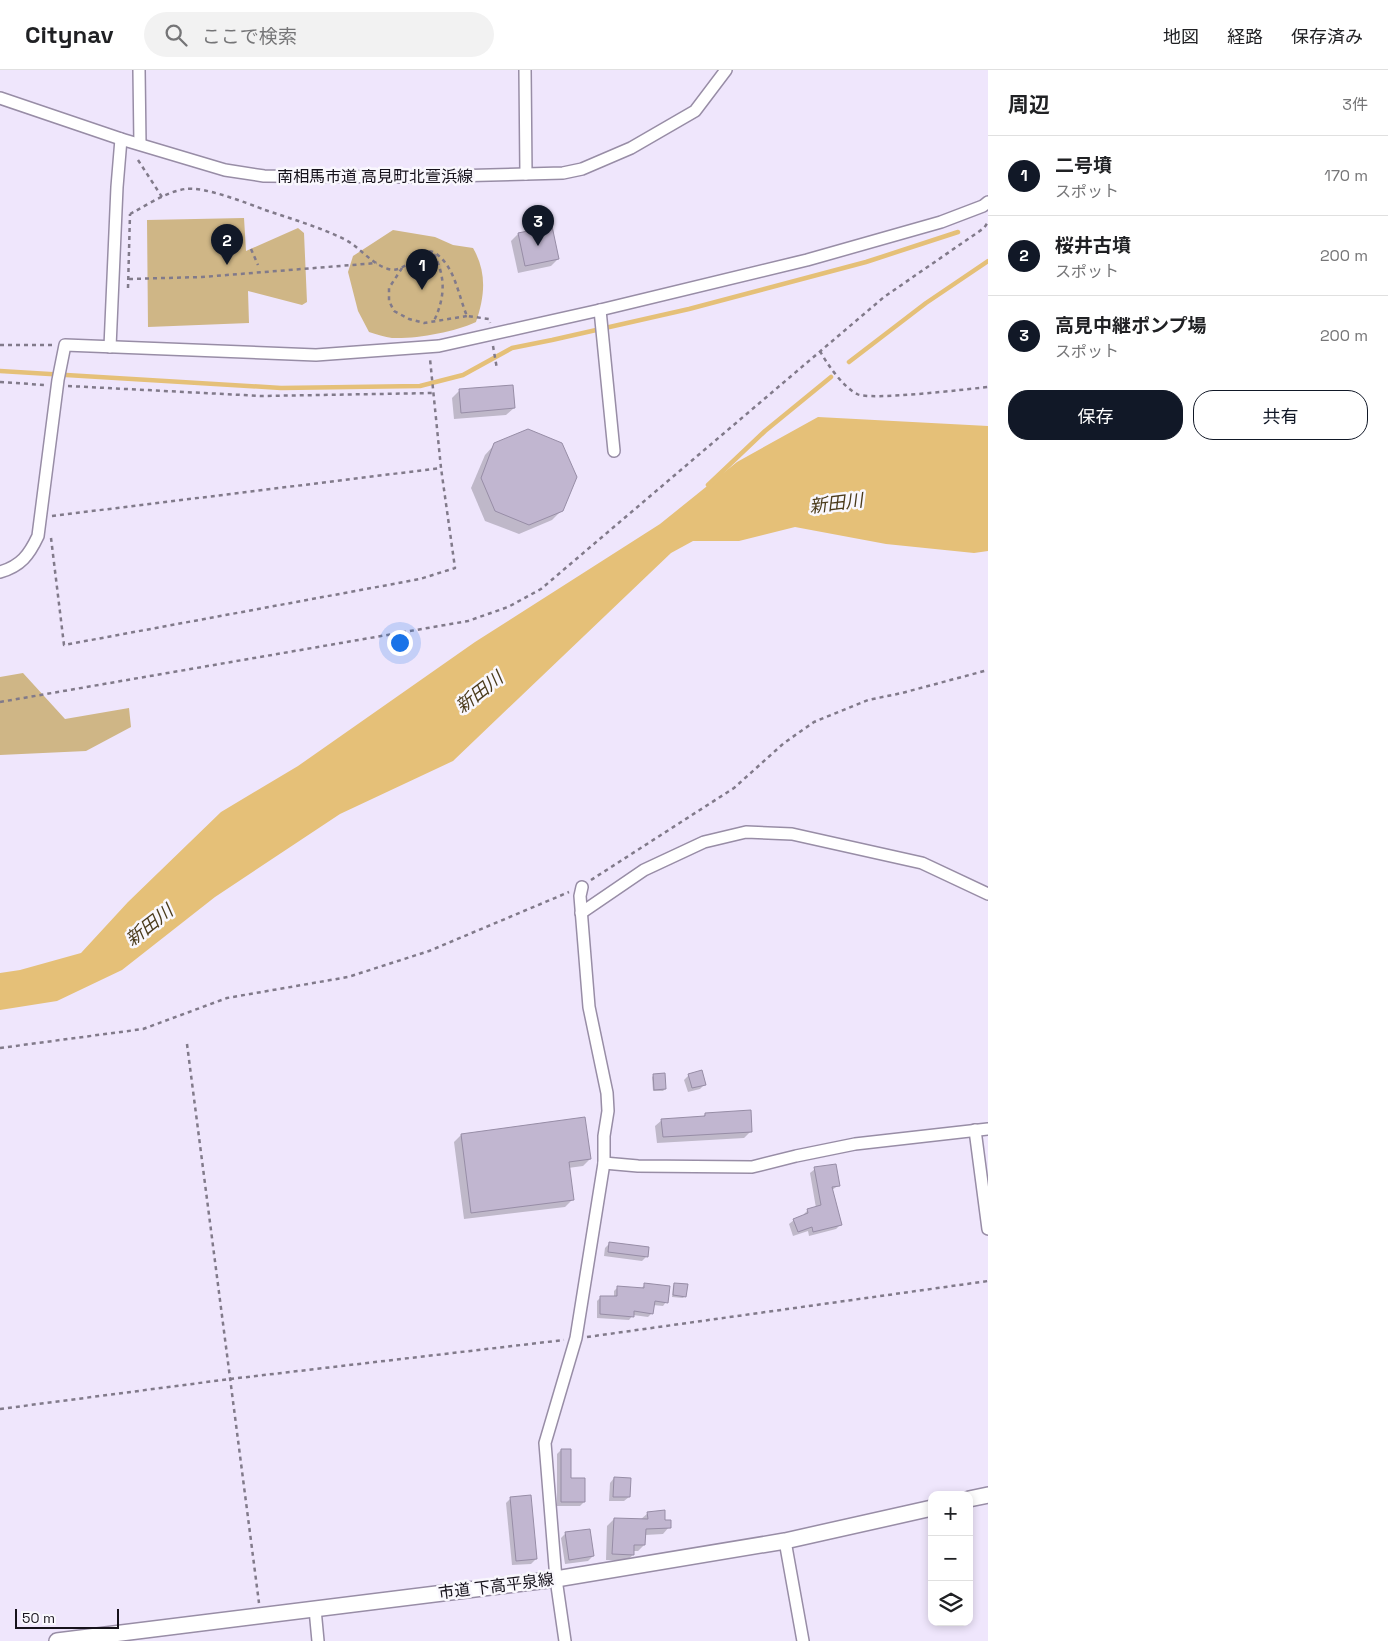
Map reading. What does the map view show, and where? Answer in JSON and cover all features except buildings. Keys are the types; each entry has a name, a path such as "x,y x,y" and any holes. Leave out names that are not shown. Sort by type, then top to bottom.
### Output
{"street":[{"path":"139,70 140,144"},
{"path":"525,70 526,174"},
{"name":"南相馬市道 高見町北萱浜線","path":"0,98 121,139 225,170 264,176 411,177 526,174 582,169 630,148 695,110 726,70"},
{"path":"110,347 121,139"},
{"path":"0,572 12,569 30,554 38,536 65,345 99,348 316,356 439,346 492,339 601,314 816,257 941,222 988,202"},
{"path":"601,314 614,452"},
{"path":"581,913 644,870 704,842 746,832 792,834 922,863 988,894"},
{"path":"565,1641 556,1579 545,1443 576,1338 604,1163 604,1136 608,1111 607,1093 589,1007 581,913 582,887"},
{"path":"604,1163 638,1166 752,1167 848,1145 988,1129"},
{"path":"975,1130 988,1229"},
{"path":"973,1499 988,1495"},
{"name":"市道 下高平泉線","path":"56,1641 556,1579 785,1540 928,1509"},
{"path":"785,1540 803,1641"},
{"path":"315,1609 318,1641"}],"path":[{"path":"138,160 162,197"},
{"path":"130,214 171,192 187,188 220,194 316,227 346,240 370,259 389,269 402,268"},
{"path":"128,288 130,205"},
{"path":"0,702 468,621 508,607 541,589 884,297 984,228 988,222"},
{"path":"251,249 258,266"},
{"path":"467,316 446,261 433,252 426,252 402,268 390,288 389,301 394,311 409,319 424,323 467,316 489,319 497,369"},
{"path":"433,252 443,277 442,305 434,321"},
{"path":"129,279 202,277 377,263"},
{"path":"0,345 65,345"},
{"path":"820,350 839,378 858,395 883,396 988,387"},
{"path":"40,518 50,530 64,645 420,580 454,568 430,363"},
{"path":"0,382 59,378 262,396 434,393"},
{"path":"40,518 441,468"},
{"path":"0,1048 143,1029 227,998 348,977 429,951 582,887 734,788 784,743 814,722 868,700 988,670"},
{"path":"187,1044 260,1615"},
{"path":"0,1409 230,1379 576,1338 988,1281"}],"shaded area":[{"path":"244,218 246,251 298,228 304,233 307,302 302,305 248,291 249,323 148,327 147,220"},
{"path":"393,230 435,237 453,245 473,248 481,266 483,284 483,293 476,322 446,332 424,336 392,338 369,332 358,311 348,272 353,256"},
{"path":"23,673 65,719 129,708 131,727 86,751 0,755 0,677"}],"water":[{"name":"新田川","path":"818,417 988,426 988,551 974,553 886,544 795,527 739,541 693,541 671,553 453,761 340,814 215,897 122,970 57,1001 0,1010 0,973 20,970 81,953 128,902 221,812 298,766 475,642 660,524 737,462"}],"waterway":[{"path":"0,371 281,388 420,386 463,375 512,348 689,309 866,262 958,232"},
{"path":"849,362 926,303 988,261"},
{"path":"708,485 765,431 831,377"}],"place":[{"name":"高見中継ポンプ場","path":"538,246"},
{"name":"桜井古墳","path":"227,265"},
{"name":"二号墳","path":"422,290"}]}
